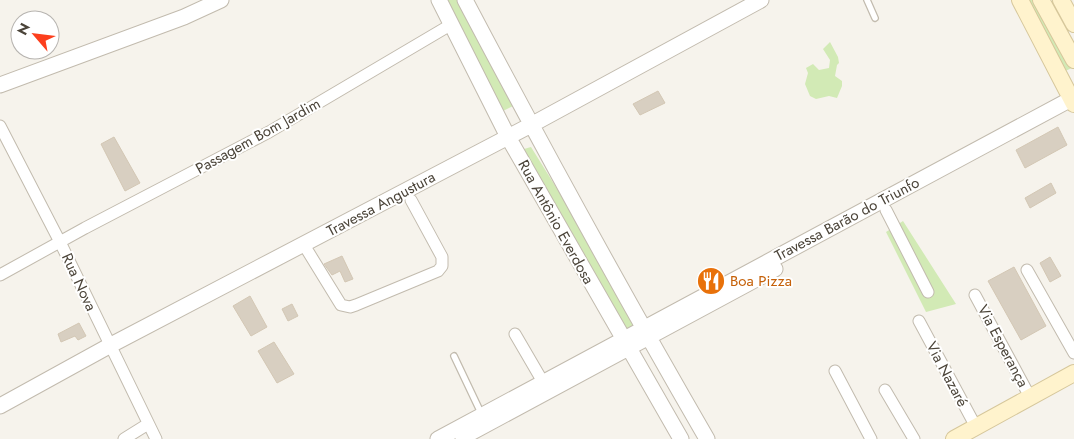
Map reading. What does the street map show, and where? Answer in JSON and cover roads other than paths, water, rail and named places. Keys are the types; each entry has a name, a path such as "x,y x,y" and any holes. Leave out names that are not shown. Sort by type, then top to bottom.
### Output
{"main road":[{"path":"1020,0 1073,104"},
{"path":"1041,0 1074,60"},
{"path":"1061,0 1072,17"},
{"path":"954,439 1074,373"}],"street":[{"path":"0,85 184,17 221,0"},
{"name":"Rua Antônio Everdosa","path":"439,0 508,137 681,439"},
{"name":"Rua Antônio Everdosa","path":"466,0 531,125 707,439"},
{"name":"Travessa Angustura","path":"0,406 109,346 304,245 408,195 508,137 761,0"},
{"name":"Passagem Bom Jardim","path":"0,275 269,132 452,24"},
{"name":"Travessa Barão do Triunfo","path":"867,214 886,210 1073,104"},
{"name":"Travessa Barão do Triunfo","path":"460,439 625,344 1073,104"},
{"name":"Rua Nova","path":"1,129 60,242 109,346 156,439"},
{"path":"304,245 341,305 350,307 438,271 442,266 442,257 408,195"},
{"path":"886,210 928,292"},
{"path":"1027,270 1074,353"},
{"name":"Via Esperança","path":"975,295 1030,397"},
{"name":"Via Nazaré","path":"919,321 976,427"},
{"path":"515,334 543,382"},
{"name":"Travessa Barão do Triunfo","path":"438,439 543,382 625,344"},
{"path":"835,371 871,439"},
{"path":"885,390 914,439"},
{"path":"124,439 148,424"}],"lane":[{"path":"867,0 875,18"},
{"path":"454,356 482,415"}],"place":[{"name":"Boa Pizza","path":"711,281"}]}
